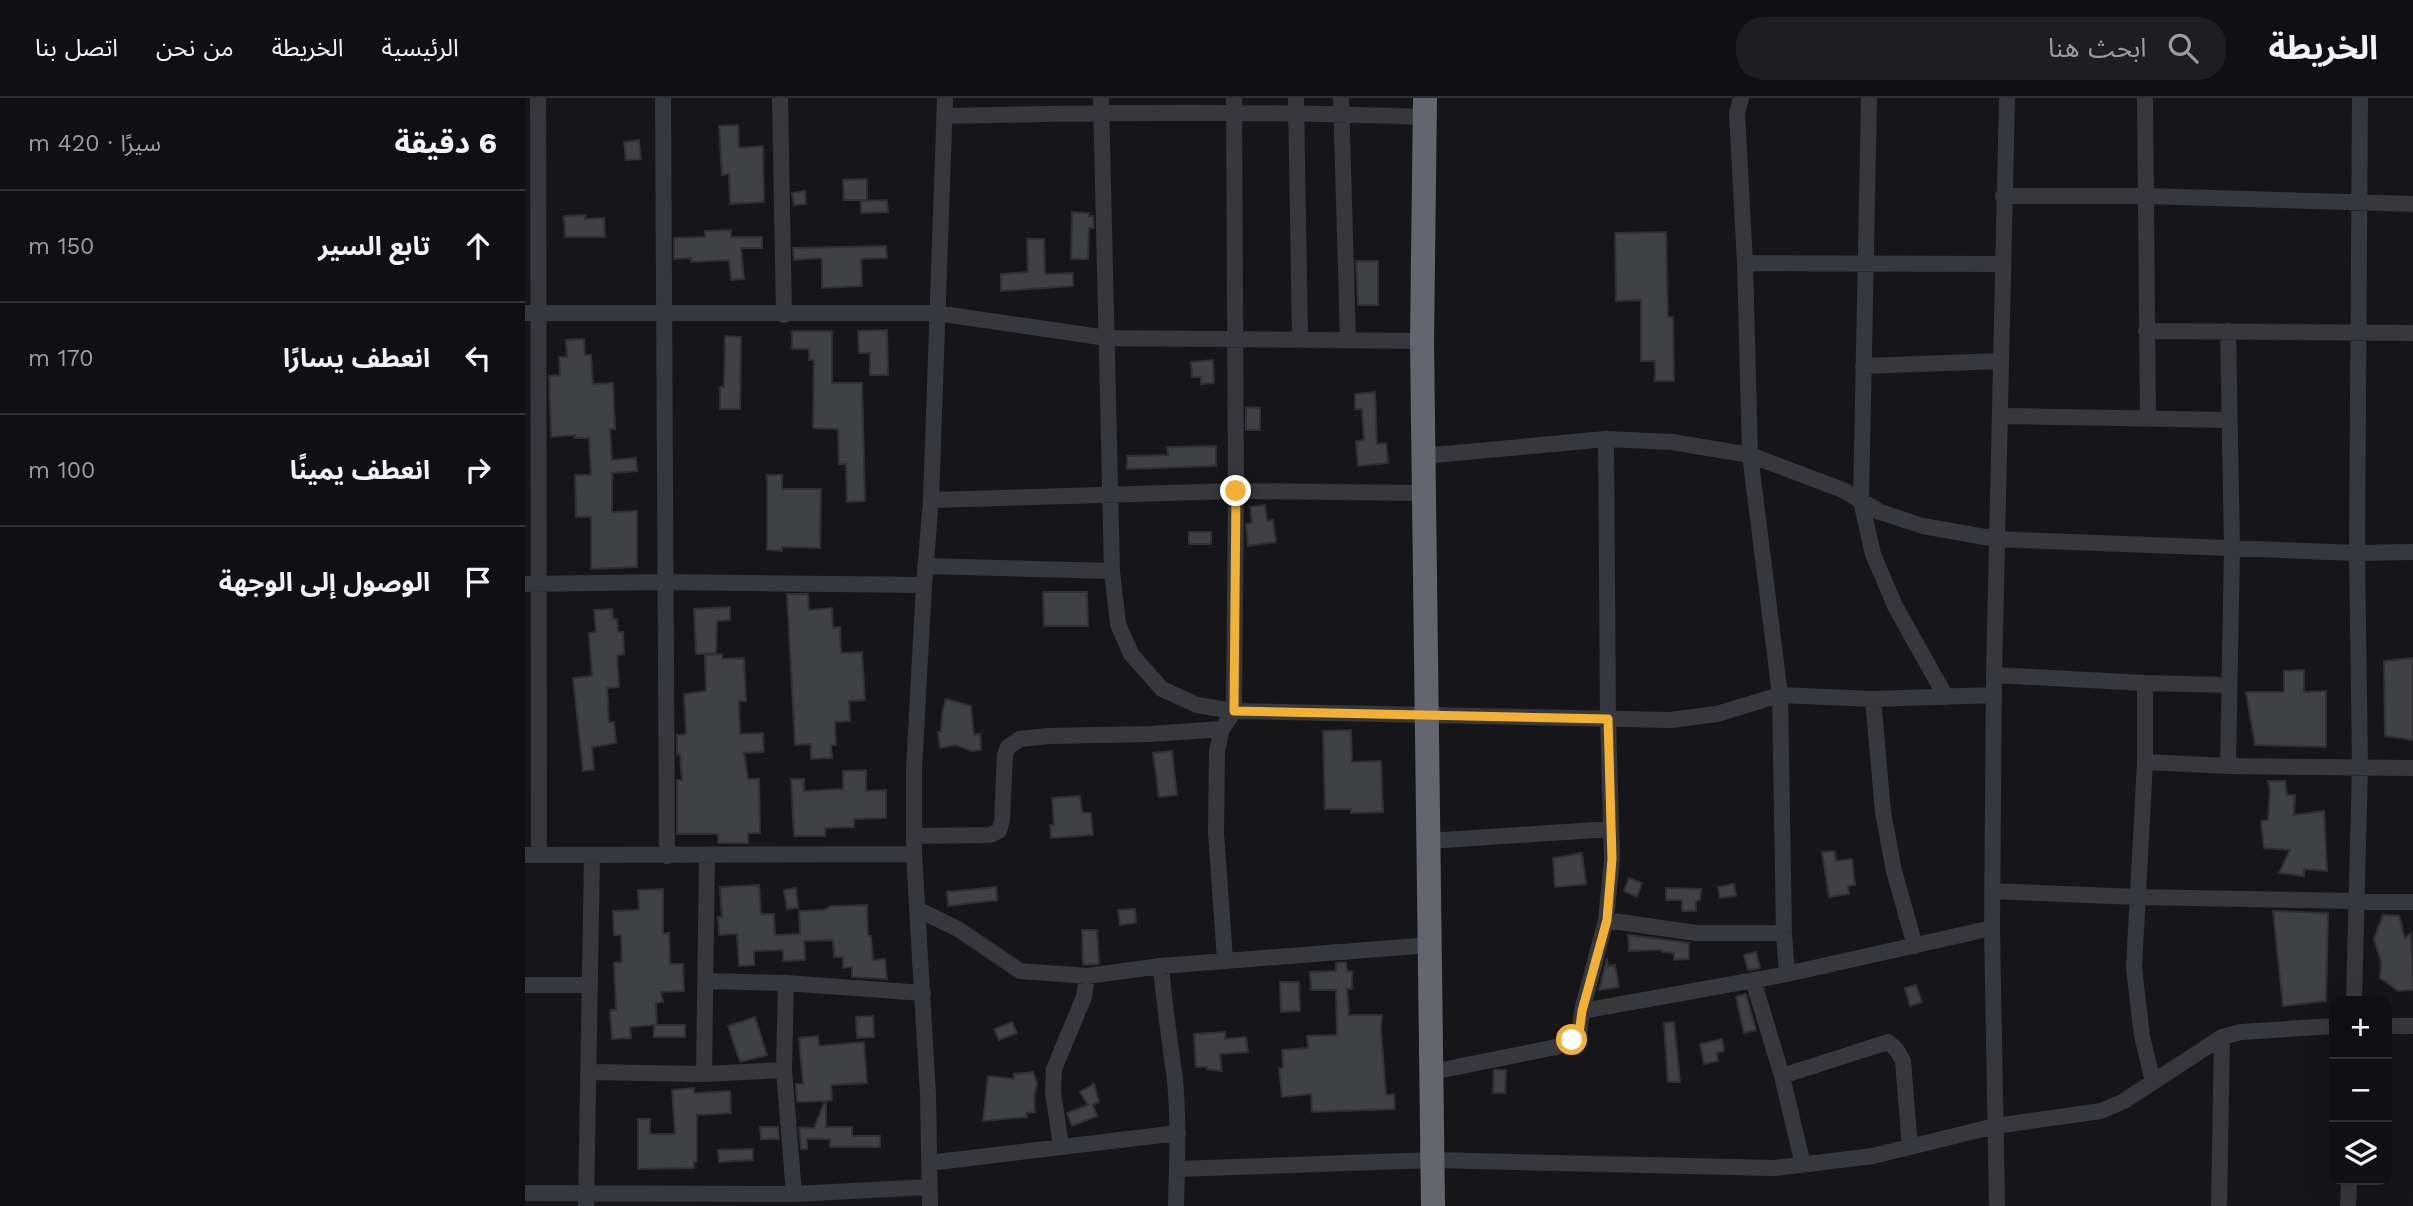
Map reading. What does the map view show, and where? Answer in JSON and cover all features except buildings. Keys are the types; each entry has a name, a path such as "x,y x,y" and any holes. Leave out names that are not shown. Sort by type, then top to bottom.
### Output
{"highway":[{"path":"1425,108 1423,493 1433,1206"}],"street":[{"path":"538,98 532,313 532,855 914,854"},
{"path":"663,98 667,856"},
{"path":"780,98 783,314"},
{"path":"930,1206 923,993 914,854 914,769 931,500 945,98"},
{"path":"1741,98 1737,113 1745,263 1750,456 1780,695 1787,974"},
{"path":"1868,98 1861,501 1874,554 1895,606 1946,697"},
{"path":"1997,1206 1992,891 1996,539 2007,98"},
{"path":"2145,98 2148,419"},
{"path":"2354,996 2360,766 2357,553 2360,98"},
{"path":"945,116 1101,105 1425,108"},
{"path":"1101,105 1112,571 1118,624 1131,654 1162,689 1197,705 1234,711 1670,720 1717,714 1780,695 1873,699 1994,695"},
{"path":"1225,960 1216,832 1217,751 1222,730 1234,711 1234,106"},
{"path":"1296,106 1300,339"},
{"path":"1341,106 1348,339"},
{"path":"2003,196 2146,196 2413,204"},
{"path":"1745,263 2002,264"},
{"path":"532,313 936,313 1107,338 1422,341"},
{"path":"2146,331 2413,332"},
{"path":"2228,331 2232,548 2228,766"},
{"path":"1863,366 2001,361"},
{"path":"2000,416 2229,420"},
{"path":"1432,1072 1556,1047 1579,1034 1582,1011 1607,920 1612,859 1606,439"},
{"path":"1423,456 1606,439 1672,442 1750,456 1843,490 1880,512 1923,526 1996,539 2357,553 2413,552"},
{"path":"931,500 1236,491 1423,493"},
{"path":"926,566 1112,571"},
{"path":"531,584 664,582 924,586"},
{"path":"1994,675 2229,685"},
{"path":"2145,683 2145,762 2134,968 2143,1036 2153,1082"},
{"path":"1873,699 1883,812 1915,946"},
{"path":"914,836 990,835 999,831 1002,821 1005,755 1009,747 1020,739 1222,730"},
{"path":"2145,762 2228,766 2413,768"},
{"path":"1428,841 1611,830"},
{"path":"586,1200 591,855"},
{"path":"704,1074 707,855"},
{"path":"1992,891 2137,897 2413,902"},
{"path":"917,909 958,929 1020,971 1087,976 1225,960 1430,944"},
{"path":"1607,920 1696,933 1784,933"},
{"path":"1582,1011 1787,974 1992,928"},
{"path":"1161,966 1175,1081 1178,1133 1176,1206"},
{"path":"1061,1146 1053,1092 1054,1069 1084,997 1087,976"},
{"path":"1753,979 1782,1076 1803,1165"},
{"path":"706,981 786,983 923,993"},
{"path":"786,983 784,1070 794,1194"},
{"path":"525,985 590,985"},
{"path":"1177,1169 1433,1160 1775,1168 1803,1165 1873,1156 1995,1126 2101,1111 2124,1101 2222,1037 2241,1032 2329,1026"},
{"path":"2392,1026 2413,1026"},
{"path":"2219,1206 2222,1037"},
{"path":"1782,1076 1888,1042 1903,1061 1910,1147"},
{"path":"589,1072 704,1074 784,1070"},
{"path":"929,1163 1178,1133"},
{"path":"2349,1185 2349,1206"},
{"path":"525,1194 586,1200 706,1200 930,1187"}],"route":[{"path":"1236,491 1234,711 1608,719 1612,859 1607,920 1582,1011 1579,1034 1572,1040"}]}
